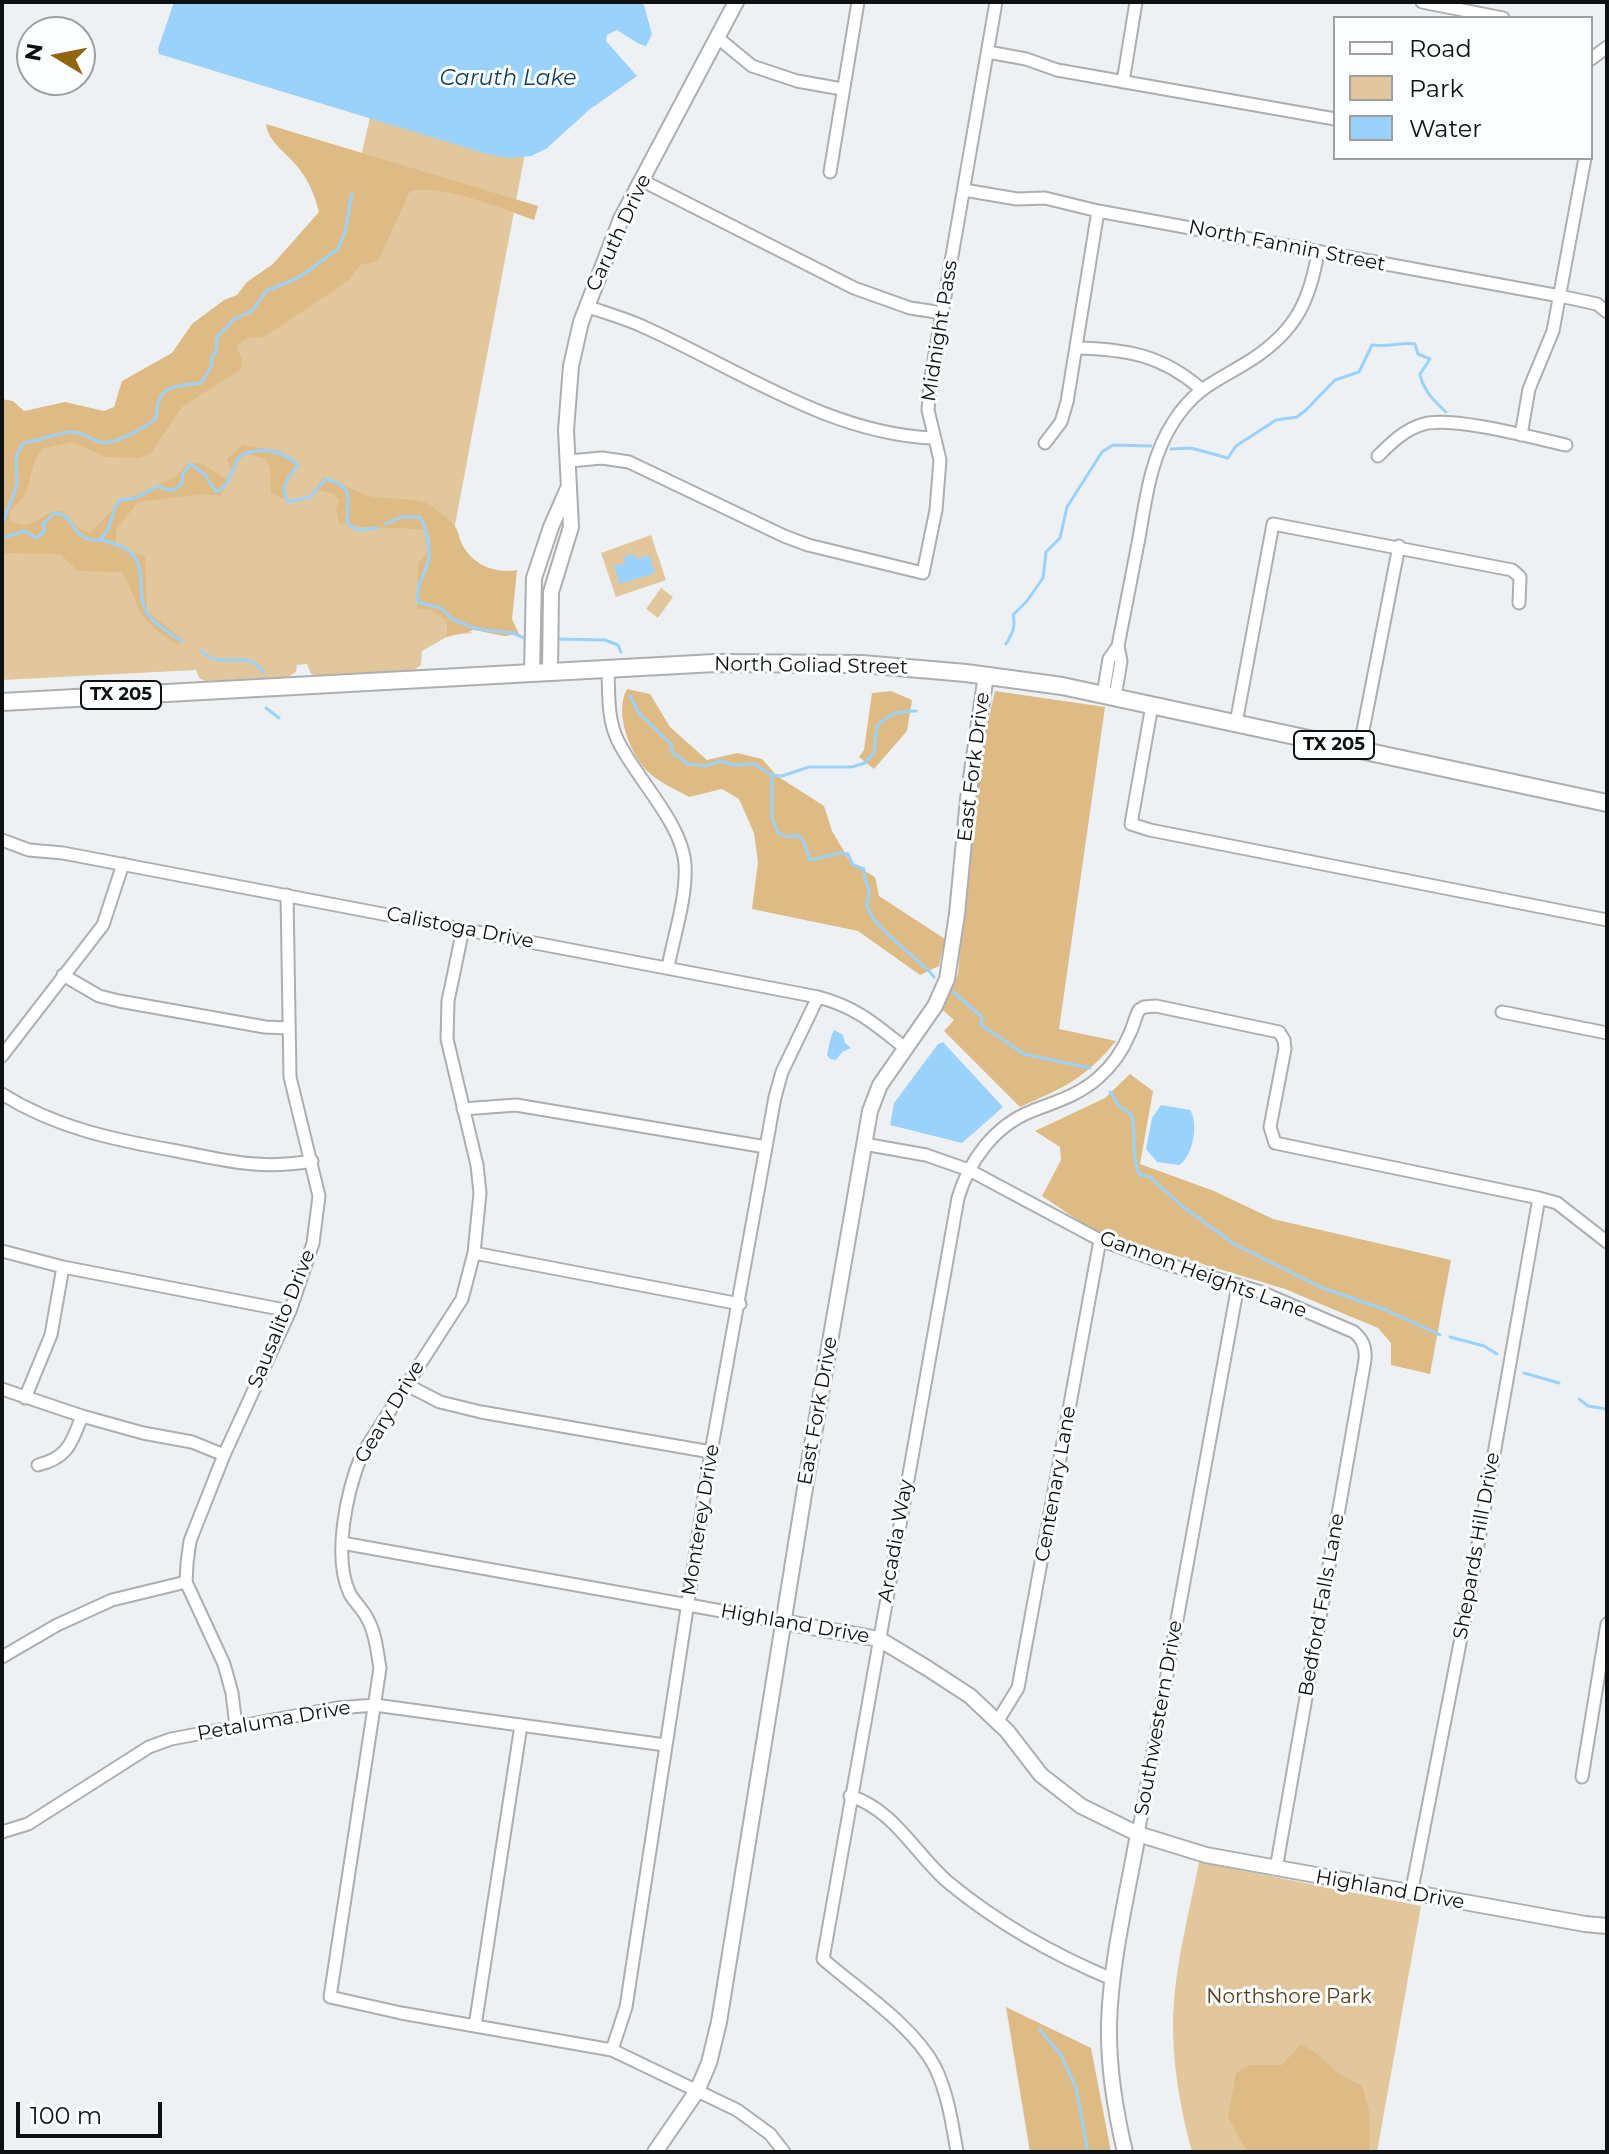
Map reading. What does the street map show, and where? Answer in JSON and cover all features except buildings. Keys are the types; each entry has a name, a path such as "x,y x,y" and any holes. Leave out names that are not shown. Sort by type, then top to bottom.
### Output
{"main road":[{"name":"North Goliad Street","path":"2,702 737,662 862,664 986,675 1109,696 1607,803"}],"street":[{"name":"Caruth Drive","path":"541,672 550,651 551,592 571,527 566,430 571,366 586,306 621,219 736,2"},
{"path":"830,172 858,2"},
{"name":"Midnight Pass","path":"569,461 602,458 629,462 784,536 923,573 936,510 940,460 928,410 996,2"},
{"path":"1123,82 1136,2"},
{"path":"1422,2 1493,16"},
{"path":"718,38 752,66 797,81 842,89"},
{"path":"988,52 1026,59 1057,70 1333,119"},
{"path":"1521,435 1529,389 1550,340 1585,160"},
{"path":"643,181 854,288 910,308 943,313"},
{"name":"North Fannin Street","path":"964,190 1017,199 1045,198 1098,211 1560,296 1597,304 1607,312"},
{"path":"1045,443 1061,422 1067,402 1098,211"},
{"path":"1109,696 1121,661 1118,646 1151,471 1173,422 1201,389 1255,357 1284,334 1309,295 1318,252"},
{"path":"586,306 641,325 829,414 899,436 933,438"},
{"path":"1076,348 1099,348 1149,358 1180,371 1201,389"},
{"path":"1378,456 1395,440 1425,423 1445,423 1566,445"},
{"name":"Caruth Drive","path":"541,672 532,649 534,578 551,527 571,482"},
{"path":"1236,723 1273,524 1512,570 1520,577 1519,603"},
{"path":"1359,751 1399,546"},
{"path":"608,669 610,715 617,740 678,840 685,863 668,967"},
{"name":"East Fork Drive","path":"655,2152 697,2091 709,2063 719,2022 870,1111 880,1085 935,1006 947,979 986,675"},
{"path":"1152,705 1131,824 1607,920"},
{"name":"Calistoga Drive","path":"2,840 29,850 123,864 818,997 844,1004 861,1013 905,1048"},
{"path":"2,1056 103,925 123,864"},
{"name":"Sausalito Drive","path":"186,1582 190,1541 224,1455 290,1311 313,1243 319,1196 290,1077 287,895"},
{"name":"Geary Drive","path":"463,929 448,1001 447,1039 477,1165 480,1193 474,1253 462,1299 405,1384 362,1454 353,1475 342,1543 343,1571 350,1594 368,1620 376,1642 380,1668 330,1997 475,2026"},
{"path":"63,975 99,996 119,1001 265,1027 288,1028"},
{"name":"Monterey Drive","path":"612,2050 626,2007 711,1452 766,1147 782,1072 818,997"},
{"name":"Arcadia Way","path":"957,2152 948,2102 934,2066 911,2035 823,1959 956,1209 969,1170 985,1146 1011,1122 1064,1100 1098,1079 1122,1049 1139,1010 1156,1006 1274,1030 1282,1036 1285,1049 1270,1127 1271,1138 1280,1145 1539,1198"},
{"path":"1502,1012 1607,1033"},
{"path":"2,1094 54,1121 117,1140 258,1166 312,1161"},
{"path":"463,1109 516,1105 766,1147"},
{"name":"Gannon Heights Lane","path":"864,1144 926,1155 969,1170 1100,1240 1272,1296 1354,1332 1363,1341"},
{"path":"1539,1198 1557,1203 1607,1242"},
{"name":"Shepards Hill Drive","path":"1411,1894 1468,1602 1539,1198"},
{"name":"Centenary Lane","path":"997,1722 1010,1703 1020,1677 1100,1240"},
{"path":"2,1251 63,1267 290,1311"},
{"path":"474,1253 740,1304"},
{"path":"25,1398 51,1335 63,1267"},
{"name":"Southwestern Drive","path":"1125,2152 1110,2066 1112,1979 1238,1285"},
{"name":"Bedford Falls Lane","path":"1276,1869 1365,1360 1363,1341"},
{"path":"405,1384 440,1402 481,1412 711,1452"},
{"path":"2,1389 82,1416 143,1433 192,1442 224,1455"},
{"path":"38,1465 55,1461 71,1444 82,1416"},
{"name":"Highland Drive","path":"342,1543 879,1639 970,1696 1050,1782 1081,1806 1138,1834 1206,1855 1276,1869 1607,1926"},
{"path":"2,1658 57,1625 112,1600 186,1582 224,1664 236,1726"},
{"path":"1582,1777 1602,1689 1607,1624"},
{"name":"Petaluma Drive","path":"2,1832 28,1824 149,1747 171,1739 337,1708 375,1705 665,1745"},
{"path":"521,1725 475,2026 612,2050 737,2110 770,2134 784,2152"},
{"path":"850,1796 868,1802 888,1816 947,1881 1007,1927 1065,1960 1112,1979"}],"green space":[{"path":"370,117 526,148 439,610 472,633 450,635 422,651 421,665 414,670 317,676 311,674 307,664 297,665 296,672 288,677 205,681 199,678 196,670 2,680 2,502 20,446 77,436 226,332 333,280"},
{"path":"651,535 666,580 616,597 601,553"},
{"path":"661,588 673,597 658,618 646,609"},
{"name":"Northshore Park","path":"1199,1862 1421,1906 1377,2152 1192,2152 1178,2085 1173,2016 1179,1958"}],"shaded area":[{"path":"266,124 538,206 534,220 455,194 410,191 378,261 360,265 348,281 264,337 247,338 237,346 241,369 182,407 151,453 139,458 105,457 73,442 44,448 36,457 23,498 11,510 9,520 17,524 30,524 62,511 80,529 90,533 120,502 177,476 186,464 201,463 229,481 221,496 203,494 138,502 116,530 116,543 130,553 145,556 147,611 180,637 179,646 146,619 122,572 78,571 60,554 2,553 2,399 13,401 24,411 65,402 104,411 114,407 122,381 172,353 192,324 224,300 237,295 247,282 273,264 319,212 307,180 275,143"},
{"path":"243,445 281,451 286,458 300,464 287,482 288,501 271,493 270,468 266,459 247,454 235,470 229,467 227,459"},
{"path":"323,477 330,483 370,496 430,505 454,525 465,550 477,562 492,569 517,570 512,619 519,634 504,636 474,630 447,637 447,621 431,610 417,609 418,563 430,545 427,531 339,523 336,509 339,500 334,494 315,489"},
{"path":"627,689 650,694 670,727 707,760 737,753 762,759 777,776 824,806 832,831 851,863 875,877 879,896 945,939 939,966 920,975 858,931 752,909 758,862 754,833 739,799 722,789 689,797 646,770 634,753 625,731 622,709"},
{"path":"891,691 912,700 907,731 874,769 859,757 864,750 872,693"},
{"path":"995,691 1105,707 1059,1029 1116,1041 1094,1065 1072,1081 1020,1107 944,1031 954,1020 940,1008 958,974 977,771"},
{"path":"1130,1074 1153,1091 1140,1164 1214,1191 1273,1219 1451,1260 1430,1374 1391,1365 1391,1343 1378,1328 1285,1289 1094,1231 1042,1196 1061,1160 1060,1147 1035,1131 1105,1098"},
{"path":"1006,2007 1091,2048 1111,2152 1030,2152"},
{"path":"1301,2044 1339,2074 1362,2086 1369,2110 1370,2152 1247,2152 1228,2117 1236,2073 1250,2065 1282,2065"}],"water":[{"name":"Caruth Lake","path":"174,2 643,2 652,34 646,46 617,30 607,35 606,41 637,76 589,110 546,149 531,156 511,158 490,155 159,54"},
{"path":"634,554 636,559 649,555 655,573 620,584 614,566 625,563 623,557"},
{"path":"834,1030 843,1035 845,1043 851,1048 842,1052 836,1060 827,1055"},
{"path":"943,1042 1003,1107 962,1143 890,1125 894,1103 938,1044"},
{"path":"1161,1105 1190,1110 1193,1116 1191,1148 1179,1165 1157,1162 1146,1149 1152,1118"}],"waterway":[{"path":"2,525 17,485 16,456 23,443 72,432 97,441 113,441 152,422 156,418 160,399 168,389 201,383 212,366 217,337 234,319 252,311 266,291 298,278 338,249 345,232 352,193"},
{"path":"1171,449 1191,448 1228,458 1236,446 1276,420 1297,417 1335,380 1359,372 1372,345 1415,344 1418,354 1430,359 1420,374 1424,385 1446,412"},
{"path":"1006,644 1013,630 1013,615 1043,578 1046,552 1060,538 1067,507 1102,452 1113,445 1151,446"},
{"path":"2,538 25,531 36,538 45,531 43,524 54,513 67,518 83,537 99,540 107,531 120,500 136,498 157,486 176,489 191,464 205,475 216,492 228,481 240,456 263,450 277,452 298,465 284,486 288,502 310,497 326,479 346,491 348,524 358,530 377,528"},
{"path":"385,524 401,517 420,517 422,521 429,557 419,584 418,602 441,608 452,619 477,629 512,633 527,639"},
{"path":"101,540 132,553 139,565 145,609 156,623 182,641"},
{"path":"555,639 605,640 618,645 621,652"},
{"path":"201,651 218,660 250,661 263,672"},
{"path":"630,696 639,713 671,744 672,752 688,764 704,766 721,761 733,765 754,764 772,775 772,818 778,833 801,838 810,860 848,854 853,865 864,869 870,913 934,977"},
{"path":"266,708 279,718"},
{"path":"772,775 782,776 809,767 852,767 865,763 874,753 877,726 895,714 916,711"},
{"path":"953,992 982,1017 981,1025 1024,1054 1090,1068"},
{"path":"1110,1092 1119,1106 1132,1115 1135,1160 1140,1175 1150,1177 1182,1206 1234,1244 1320,1287 1386,1310 1440,1335"},
{"path":"1450,1337 1484,1346 1497,1354"},
{"path":"1524,1373 1559,1383"},
{"path":"1579,1399 1588,1406 1607,1409"},
{"path":"1039,2029 1061,2055 1076,2088 1088,2152"}]}
